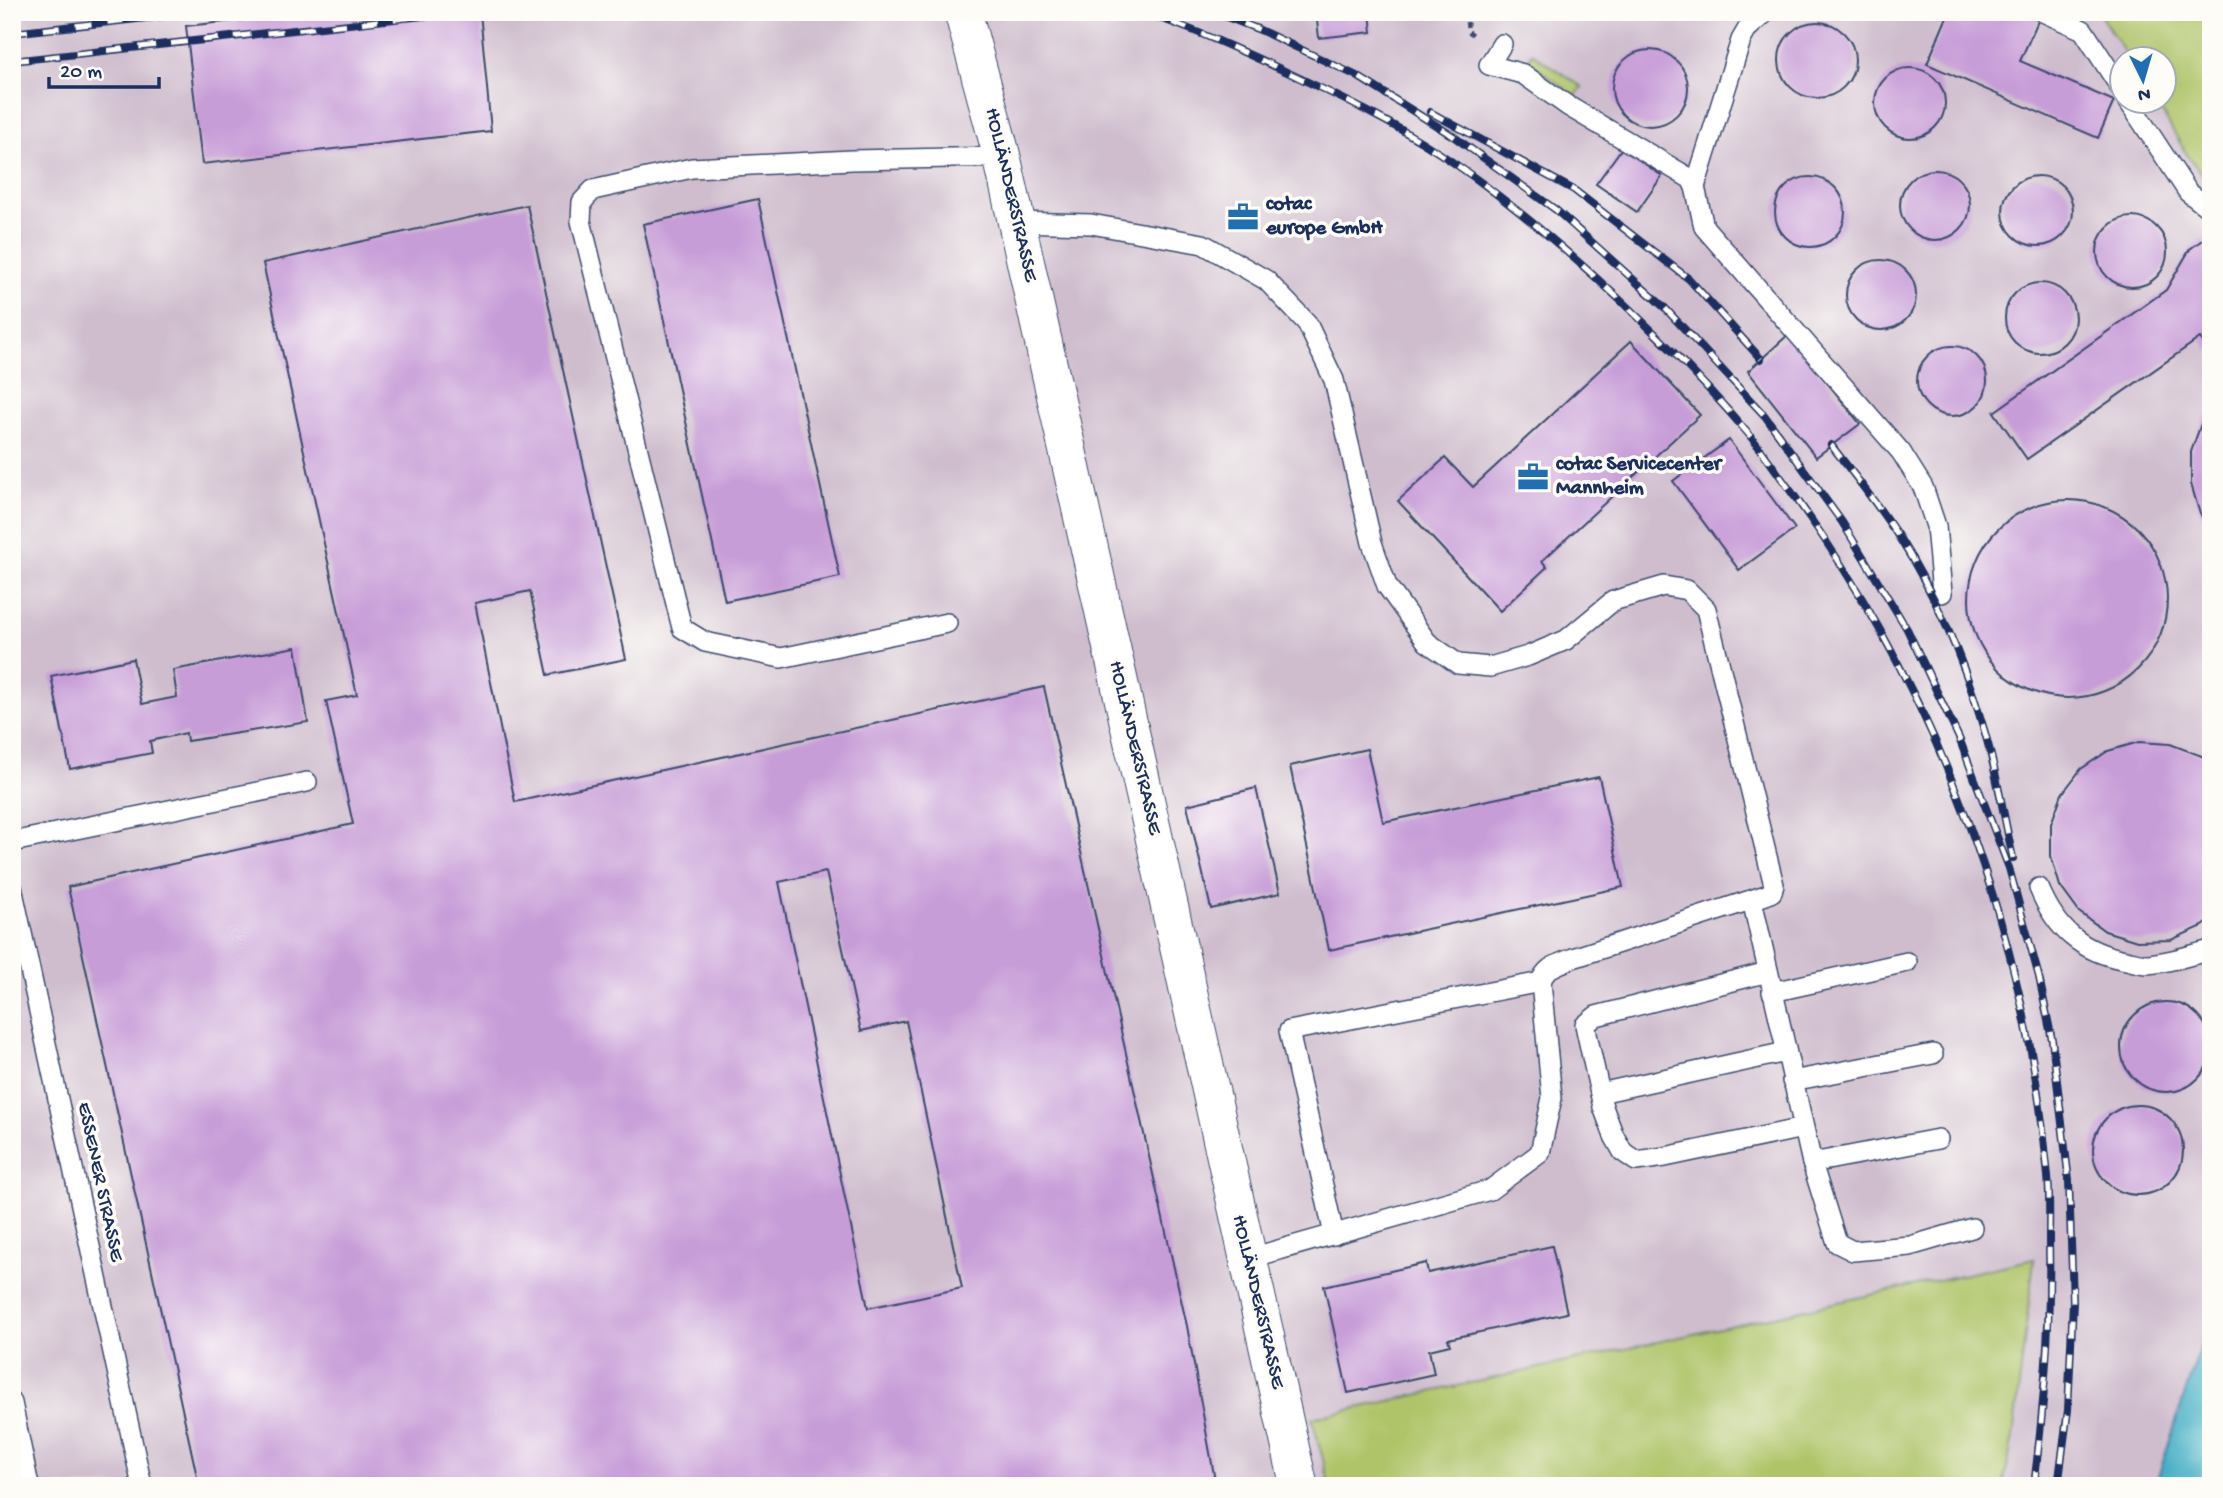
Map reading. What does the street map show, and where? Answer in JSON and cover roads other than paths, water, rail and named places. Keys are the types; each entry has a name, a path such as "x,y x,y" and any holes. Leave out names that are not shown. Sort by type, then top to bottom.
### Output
{"street":[{"name":"HOLLÄNDERSTRASSE","path":"963,12 1017,222 1299,1486"}],"lane":[{"path":"1695,187 1741,40 1748,27 1766,12"},
{"path":"2043,12 2083,30 2108,68"},
{"path":"1502,44 1489,65 1523,74 1568,106 1691,178 1704,228 1901,452 1923,487 1936,526 1942,593"},
{"path":"2138,116 2188,192 2211,210"},
{"path":"947,623 781,658 705,642 682,628 581,221 582,202 593,190 692,167 1002,157"},
{"path":"1017,222 1091,224 1203,244 1266,280 1307,323 1334,380 1372,543 1387,586 1427,642 1458,664 1490,667 1528,656 1566,640 1613,601 1664,586 1687,590 1706,609 1774,885 1772,892 1752,900 1573,958 1549,968 1543,974 1541,982 1552,1098 1540,1153 1490,1190 1247,1259"},
{"path":"12,842 307,782"},
{"name":"ESSENER STRASSE","path":"12,887 142,1486"},
{"path":"2039,888 2049,911 2067,932 2087,949 2112,958 2147,964 2211,950"},
{"path":"1752,900 1803,1128 1837,1243 1853,1251 1910,1246 1972,1228"},
{"path":"1772,992 1907,961"},
{"path":"1768,972 1596,1016 1585,1024 1600,1093 1614,1136 1623,1152 1636,1161 1803,1128"},
{"path":"1334,1235 1289,1031 1541,982"},
{"path":"1600,1093 1786,1052"},
{"path":"1792,1081 1933,1054"},
{"path":"1812,1163 1938,1139"},
{"path":"12,1403 29,1486"}],"water":[{"path":"2211,1314 2211,1486 2155,1486"}],"railway":[{"path":"12,33 199,12"},
{"path":"12,61 459,12"},
{"path":"1142,12 1235,48 1366,110 1439,153 1519,211 1613,293 1709,389 1762,452 1842,566 1889,646 1930,729 1966,815 1995,903 2019,993 2037,1084 2049,1192 2048,1334 2034,1486"},
{"path":"1214,12 1260,30 1357,76 1453,136 1556,210 1664,307 1765,416 1842,522 1907,629 1959,738 2009,868 2039,977 2052,1040 2069,1181 2073,1302 2068,1410 2058,1486"},
{"path":"1430,112 1574,190 1689,279 1761,359"},
{"path":"1831,445 1900,539 1947,628 1987,740 2013,858"}],"place":[{"name":"cotac europe GmbH","path":"1243,217"},
{"name":"cotac Servicecenter Mannheim","path":"1533,477"}]}
